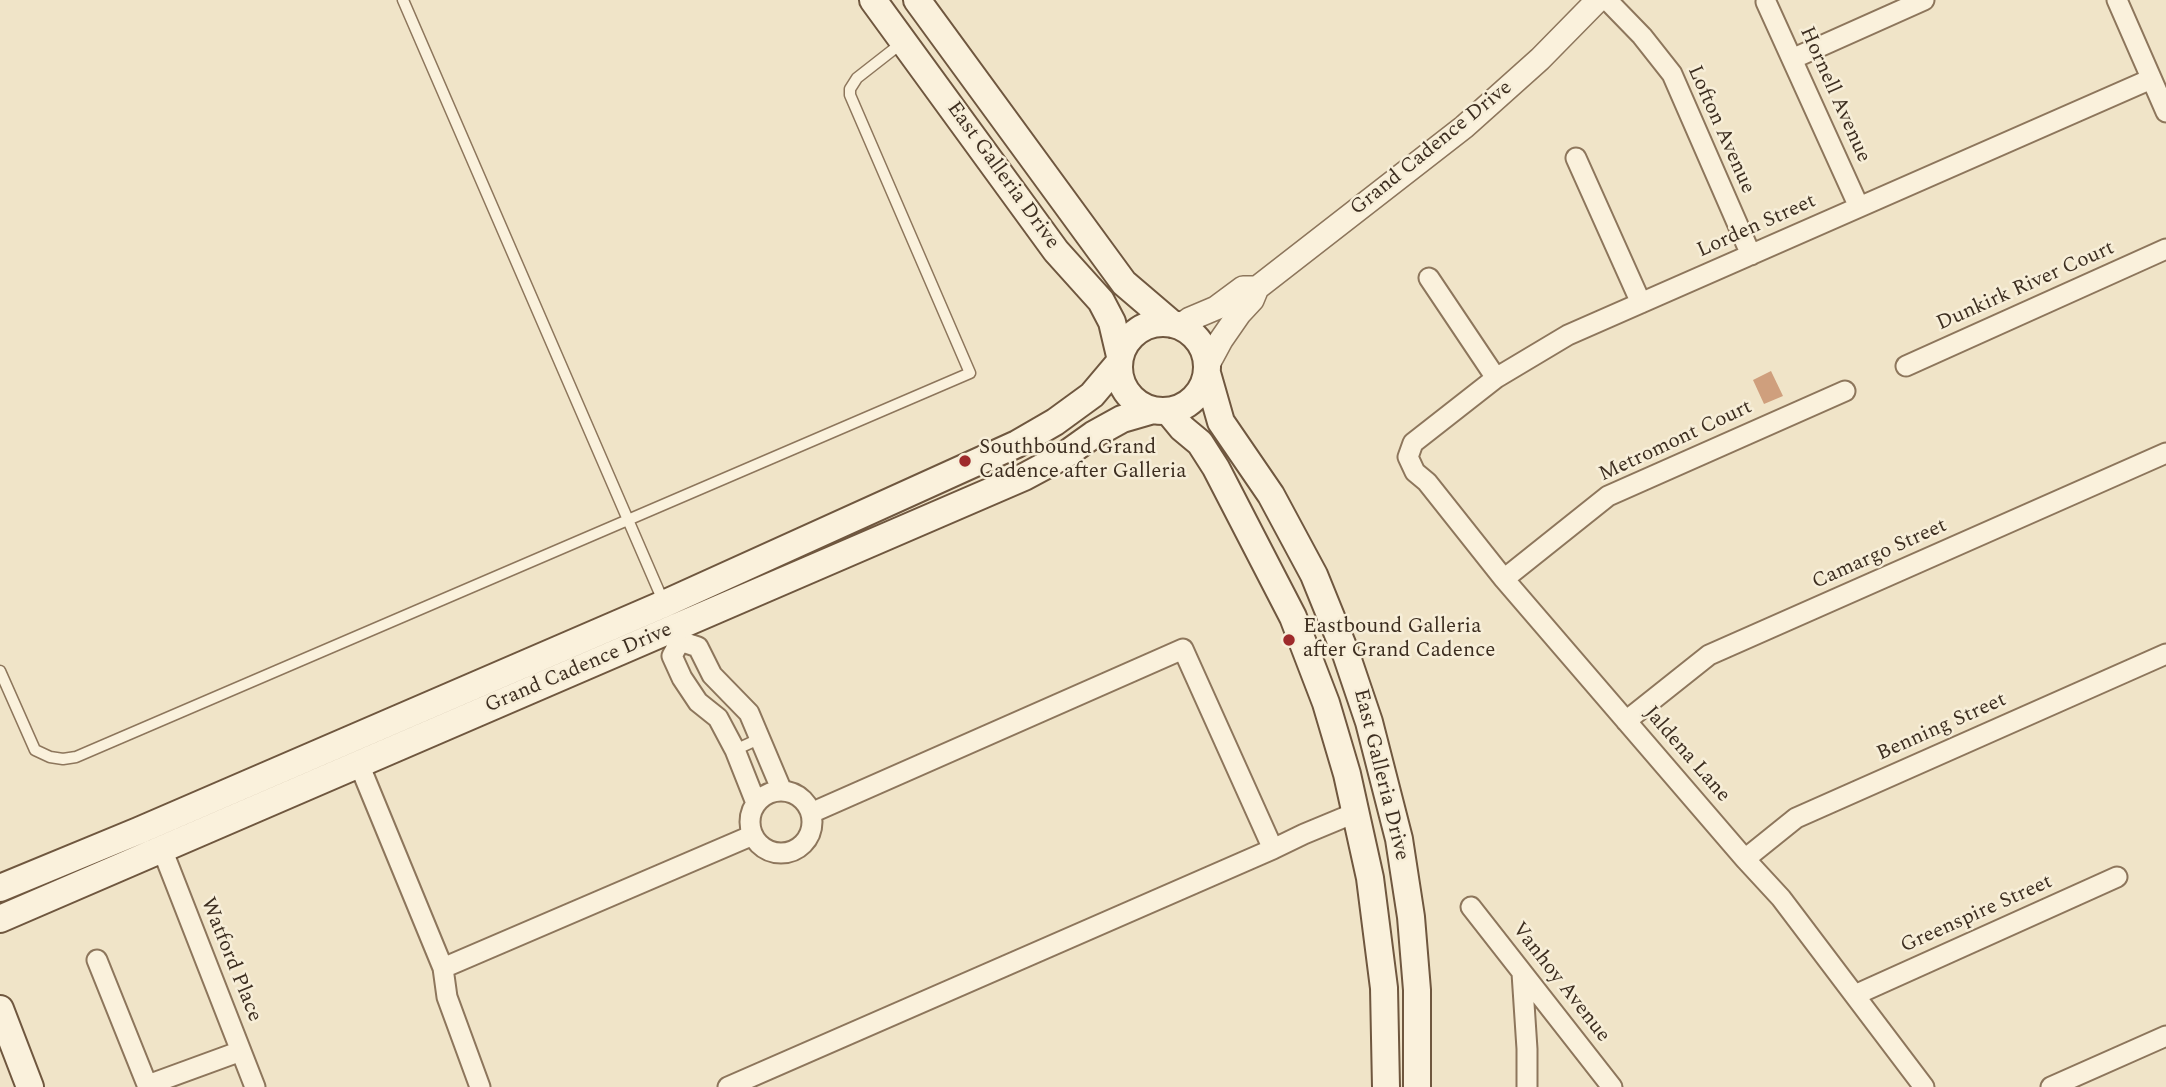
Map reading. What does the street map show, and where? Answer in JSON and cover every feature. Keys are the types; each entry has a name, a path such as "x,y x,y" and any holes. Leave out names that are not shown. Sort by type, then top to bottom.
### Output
{"main road":[{"name":"East Galleria Drive","path":"873,0 1056,251 1104,305 1112,322 1119,359"},
{"name":"East Galleria Drive","path":"917,0 1124,283 1176,325"},
{"path":"1159,323 1176,325 1191,333 1205,353 1207,369 1202,387 1194,399 1181,407 1160,410 1142,405 1131,398 1120,375 1119,359 1125,343 1134,333 1146,326 1159,323"},
{"name":"Grand Cadence Drive","path":"0,888 664,604 1017,444 1055,422 1092,395 1119,359"},
{"name":"East Galleria Drive","path":"1207,369 1221,422 1271,495 1314,575 1346,654 1369,722 1399,839 1411,917 1417,990 1417,1087"},
{"name":"East Galleria Drive","path":"1160,410 1200,443 1241,513 1287,606 1326,703 1357,812 1370,878 1384,988 1386,1087"},
{"name":"Grand Cadence Drive","path":"0,919 359,764 677,634 1024,477 1122,419 1160,410"},
{"path":"664,604 677,634"},
{"path":"0,1009 30,1087"}],"street":[{"name":"Grand Cadence Drive","path":"1207,369 1221,340 1252,300 1256,288 1464,127 1540,59 1598,0"},
{"name":"Lofton Avenue","path":"1607,0 1642,36 1672,74 1751,255"},
{"path":"1792,59 1924,0"},
{"path":"2117,0 2166,112"},
{"name":"Hornell Avenue","path":"1766,2 1859,207"},
{"name":"Lorden Street","path":"1408,457 1413,443 1496,378 1568,335 2151,79"},
{"path":"1576,158 1642,303"},
{"name":"Dunkirk River Court","path":"1906,366 2166,249"},
{"path":"1429,278 1496,378"},
{"name":"Grand Cadence Drive","path":"1176,325 1216,308 1242,288 1256,288"},
{"name":"Metromont Court","path":"1503,579 1608,496 1845,390"},
{"name":"Camargo Street","path":"1626,721 1709,655 2166,453"},
{"name":"Jaldena Lane","path":"1408,457 1415,472 1427,482 1503,579 1745,859 1782,898 1924,1087"},
{"path":"757,803 718,718 698,702 682,678 672,656 677,634 698,647 712,675 749,713 782,791"},
{"path":"811,813 1183,649 1273,849"},
{"name":"Benning Street","path":"1745,859 1796,817 2166,654"},
{"path":"359,764 443,968 447,997 480,1087"},
{"path":"782,791 800,797 811,813 812,824 804,844 785,853 774,853 764,848 754,835 750,821 757,803 772,792 782,791"},
{"path":"728,1087 1357,812"},
{"path":"443,968 754,835"},
{"name":"Watford Place","path":"162,849 255,1087"},
{"name":"Greenspire Street","path":"1855,995 2117,877"},
{"name":"Vanhoy Avenue","path":"1471,907 1612,1087"},
{"path":"97,960 148,1086 241,1051"},
{"path":"1522,972 1527,1025 1527,1087"},
{"path":"2051,1087 2166,1035"}],"lane":[{"path":"403,0 664,604"},
{"path":"0,671 35,750 50,757 76,757 970,373 850,95 850,89 857,78 904,42"},
{"path":"734,750 761,738"}],"building":[{"path":"1771,371 1783,396 1764,404 1753,380"}],"place":[{"name":"Southbound Grand Cadence after Galleria","path":"965,461"},
{"name":"Eastbound Galleria after Grand Cadence","path":"1289,640"}]}
